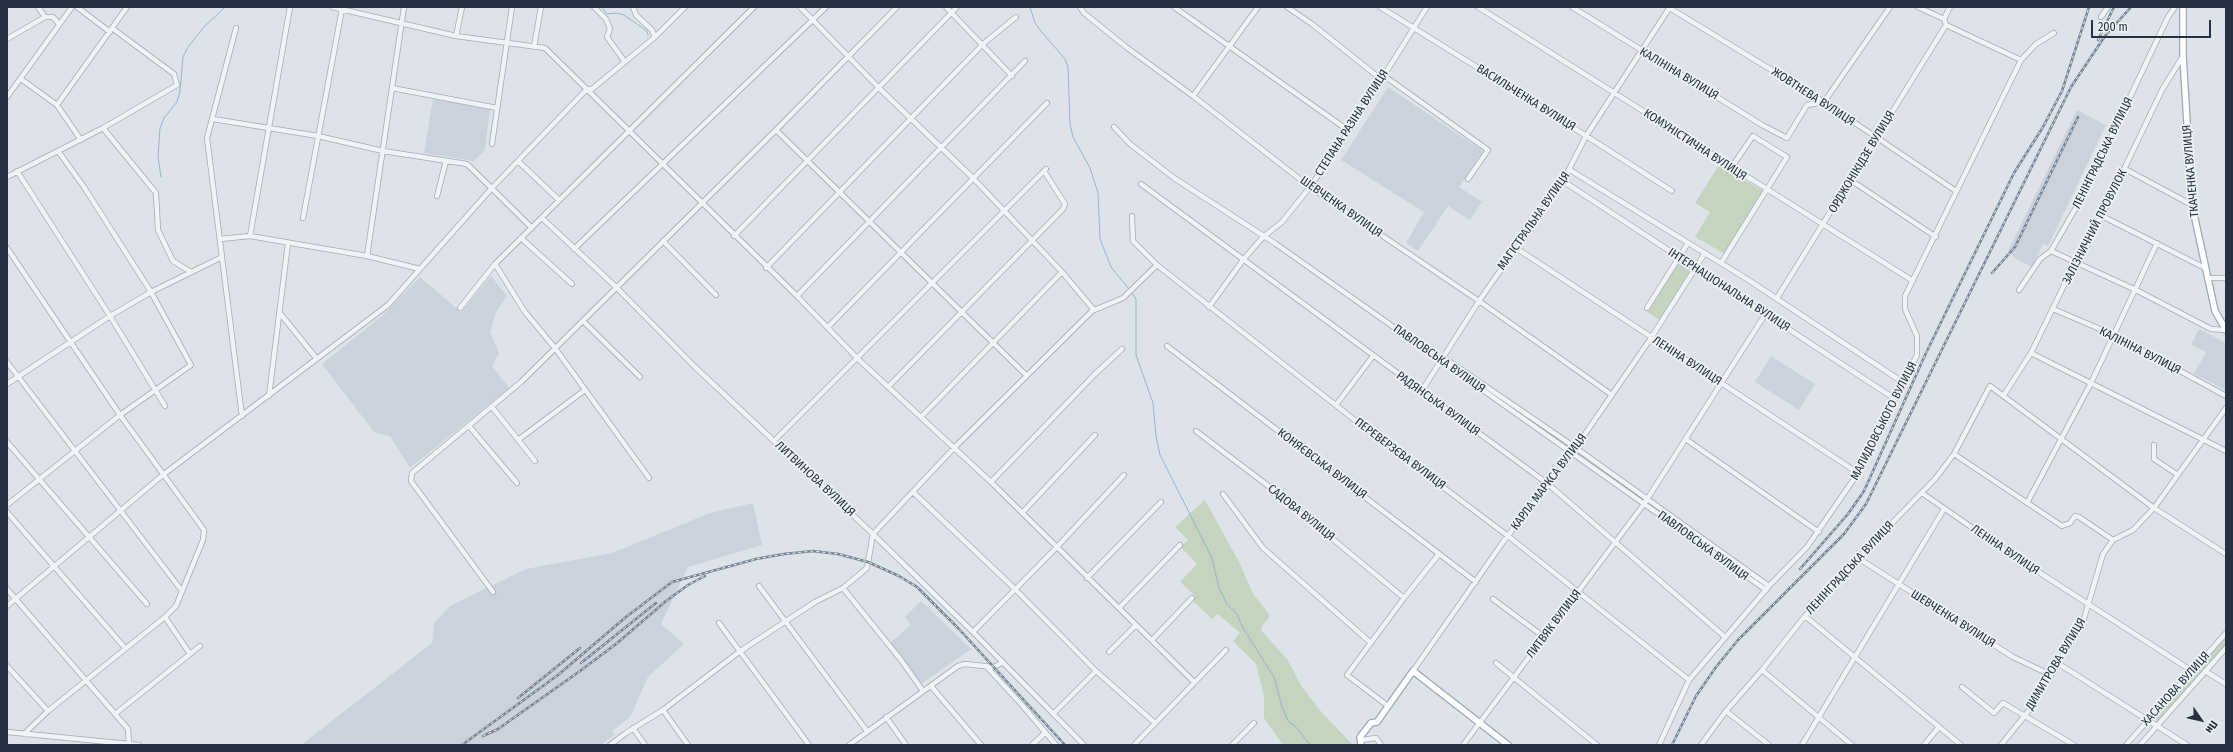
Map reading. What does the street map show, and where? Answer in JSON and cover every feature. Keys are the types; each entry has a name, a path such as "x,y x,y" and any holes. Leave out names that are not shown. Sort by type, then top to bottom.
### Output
{"main road":[{"name":"ТКАЧЕНКА ВУЛИЦЯ","path":"2182,7 2183,56 2192,205 2215,310 2226,330"},
{"name":"КАРЛА МАРКСА ВУЛИЦЯ","path":"1361,743 1360,736 1371,723 1377,722 1414,671"},
{"path":"1414,671 1508,745"}],"street":[{"path":"38,7 45,17"},
{"path":"7,97 72,7"},
{"path":"7,177 81,140 177,85 174,74 77,7"},
{"path":"57,105 127,7"},
{"path":"250,236 290,7"},
{"path":"332,7 342,8 402,24 456,36 505,44 545,48 766,268 797,296 858,359 991,482 1056,548 1194,682"},
{"path":"367,256 404,7"},
{"path":"456,36 462,7"},
{"path":"492,144 505,44 512,7"},
{"path":"534,47 541,7"},
{"path":"594,7 606,19 610,28 607,37 625,62"},
{"path":"633,7 636,14 652,30 655,37"},
{"path":"460,308 495,264 628,130 754,7"},
{"path":"800,7 850,56 880,89 974,178 1062,272 1094,310"},
{"path":"574,249 664,165 826,7"},
{"path":"493,592 411,481 412,473 521,382 663,241 703,204 897,7"},
{"path":"946,7 1012,76"},
{"path":"734,236 880,89 957,7"},
{"name":"ШЕВЧЕНКА ВУЛИЦЯ","path":"1080,7 1084,13 1126,47 1193,96 1310,187 1479,301 1612,395"},
{"path":"1174,7 1349,131"},
{"path":"1193,96 1258,7"},
{"path":"1287,7 1312,24 1377,76 1383,75 1488,150 1468,179"},
{"name":"ВАСИЛЬЧЕНКА ВУЛИЦЯ","path":"1380,7 1672,191"},
{"name":"СТЕПАНА РАЗІНА ВУЛИЦЯ","path":"1209,307 1243,260 1263,237 1282,222 1310,187 1349,131 1427,7"},
{"name":"КОМУНІСТИЧНА ВУЛИЦЯ","path":"1478,7 1614,92 1767,191 1913,281"},
{"name":"КАЛІНІНА ВУЛИЦЯ","path":"1572,7 1762,125 1787,138 1807,105 1824,102"},
{"name":"МАГІСТРАЛЬНА ВУЛИЦЯ","path":"1421,392 1479,301 1563,181 1570,170 1586,136 1669,7"},
{"name":"ЖОВТНЕВА ВУЛИЦЯ","path":"1669,7 1824,102 1875,138 1956,191"},
{"path":"1824,102 1890,7"},
{"path":"1918,7 1944,19"},
{"path":"1950,7 1944,19 1946,25 2021,60"},
{"path":"2101,17 2108,7"},
{"name":"ЛЕНІНГРАДСЬКА ВУЛИЦЯ","path":"2019,290 2040,259 2051,251 2086,190 2168,17 2175,7"},
{"path":"303,218 342,8"},
{"path":"7,606 164,474 388,305 491,189 587,89 592,89 655,37 681,8"},
{"path":"7,39 45,17 53,17 59,24"},
{"path":"766,268 983,44 1016,17"},
{"name":"ОРДЖОНІКІДЗЕ ВУЛИЦЯ","path":"1777,298 1852,181 1875,138 1946,25"},
{"path":"236,28 207,138 242,416"},
{"name":"МАЛИДОВСЬКОГО ВУЛИЦЯ","path":"1659,745 1689,680 1767,588 1807,548 1858,473 1917,355 1919,346 1917,336 1905,308 1905,296 1936,237 1956,191 2021,60 2036,44 2054,33"},
{"name":"ЗАЛІЗНИЧНИЙ ПРОВУЛОК","path":"2004,395 2031,353 2074,267 2079,263 2162,90 2183,56"},
{"path":"797,296 1025,61"},
{"path":"21,79 57,105 81,140"},
{"path":"392,88 497,108"},
{"path":"828,327 1047,103"},
{"path":"213,119 318,136 383,151 467,164 532,228"},
{"name":"ПАВЛОВСЬКА ВУЛИЦЯ","path":"1114,127 1130,144 1174,178 1276,244 1442,359 1576,448 1646,501 1767,588"},
{"path":"103,128 156,193 158,230 173,261 191,272"},
{"path":"776,130 1026,375"},
{"path":"1721,263 1787,157 1757,137 1752,137 1731,168"},
{"path":"7,505 120,415 191,365 151,292 84,187 58,151"},
{"path":"518,160 559,200"},
{"path":"436,196 446,161"},
{"path":"2125,169 2192,205"},
{"path":"774,441 858,359 1045,170 1065,204 1064,210 888,387"},
{"name":"ІНТЕРНАЦІОНАЛЬНА ВУЛИЦЯ","path":"1570,170 1777,298 1904,383"},
{"path":"17,171 110,316 165,406"},
{"name":"ІНТЕРНАЦІОНАЛЬНА ВУЛИЦЯ","path":"1563,181 1895,399"},
{"path":"1852,181 1936,237"},
{"name":"РАДЯНСЬКА ВУЛИЦЯ","path":"1141,184 1421,392 1548,484 1725,637"},
{"name":"ПЕРЕВЕРЗЄВА ВУЛИЦЯ","path":"1132,216 1134,242 1158,265 1209,307 1508,536 1577,593 1689,680"},
{"path":"2102,216 2205,268"},
{"name":"ЛИТВИНОВА ВУЛИЦЯ","path":"542,218 616,288 694,366 873,534 973,632 1084,745"},
{"path":"220,239 250,236 367,256 420,269"},
{"path":"521,238 572,284"},
{"path":"663,241 716,295"},
{"path":"269,396 288,242"},
{"path":"1647,308 1688,243"},
{"path":"2027,503 2091,383 2157,243"},
{"path":"7,248 120,415 204,530 203,540 176,606 165,617 48,711 24,734"},
{"name":"ЛЕНІНА ВУЛИЦЯ","path":"1516,248 1858,473"},
{"path":"2051,251 2136,290 2210,328 2226,330"},
{"name":"КАРЛА МАРКСА ВУЛИЦЯ","path":"1414,671 1508,536 1576,448 1652,338 1705,253"},
{"path":"7,384 110,316 151,292 222,257"},
{"path":"495,264 525,312 555,348 649,478"},
{"path":"610,745 633,728 663,710 739,652 815,602 843,588 867,568 873,534 954,448 1026,375 1094,310 1123,298 1158,265"},
{"path":"921,417 1062,272"},
{"path":"2207,278 2226,278"},
{"name":"КАЛІНІНА ВУЛИЦЯ","path":"2053,309 2114,335 2226,396"},
{"path":"279,312 317,359"},
{"name":"ЛИТВЯК ВУЛИЦЯ","path":"1462,745 1616,543 1646,501 1687,440 1766,313"},
{"path":"583,321 640,377"},
{"name":"КОНЯЄВСЬКА ВУЛИЦЯ","path":"1167,346 1476,582"},
{"path":"991,482 1095,374 1122,349"},
{"path":"2031,353 2226,451"},
{"path":"1336,405 1373,356"},
{"name":"ПАВЛОВСЬКА ВУЛИЦЯ","path":"1442,359 1572,453 1646,501"},
{"path":"7,362 122,510 182,591"},
{"name":"ЛЕНІНГРАДСЬКА ВУЛИЦЯ","path":"1701,745 1726,711 1762,670 1805,616 1858,558 1935,480 1954,454 1990,386 2004,395"},
{"path":"518,440 585,390"},
{"path":"2004,395 2154,508 2226,554"},
{"path":"492,407 535,461"},
{"path":"1954,454 2062,526 2070,523 2075,516 2079,517 2113,540 2133,530 2154,508 2226,408"},
{"path":"468,426 517,483"},
{"name":"САДОВА ВУЛИЦЯ","path":"1196,431 1271,488 1404,598"},
{"path":"1022,513 1095,435"},
{"path":"1687,440 1819,532"},
{"path":"7,442 38,480 147,604"},
{"path":"2154,445 2154,459 2178,475"},
{"path":"973,632 1056,548 1124,475"},
{"path":"913,492 1015,589 1096,671 1155,723"},
{"name":"ЛЕНІНА ВУЛИЦЯ","path":"1922,493 2089,605 2192,671"},
{"path":"1223,494 1263,548 1371,643"},
{"path":"1087,578 1161,502"},
{"path":"1802,745 1855,659 1944,508"},
{"path":"7,512 125,648"},
{"name":"ДИМИТРОВА ВУЛИЦЯ","path":"2001,745 2024,716 2083,622 2103,554 2113,540"},
{"path":"1119,608 1180,545"},
{"path":"1388,706 1347,675 1404,598 1439,554"},
{"name":"ШЕВЧЕНКА ВУЛИЦЯ","path":"1858,558 2013,658 2051,675"},
{"path":"758,586 867,731"},
{"path":"843,588 897,655 923,691"},
{"path":"7,589 128,729 129,744"},
{"path":"1152,640 1192,598"},
{"path":"1493,600 1544,637"},
{"path":"1805,616 1855,659 1961,745"},
{"path":"165,617 190,654"},
{"path":"719,623 809,745"},
{"path":"1109,652 1136,625"},
{"name":"ХАСАНОВА ВУЛИЦЯ","path":"2126,745 2226,633"},
{"path":"114,714 200,646"},
{"name":"ХАСАНОВА ВУЛИЦЯ","path":"2140,745 2226,648"},
{"path":"1134,745 1226,650"},
{"path":"849,745 961,664 993,667 1002,663"},
{"path":"1496,663 1597,745"},
{"path":"2058,664 2187,745"},
{"path":"7,666 48,711"},
{"path":"986,666 1056,745"},
{"path":"1762,670 1852,745"},
{"path":"1053,714 1096,671"},
{"path":"2205,671 2226,684"},
{"path":"931,686 981,745"},
{"path":"1962,687 1994,713 2004,703 2074,745"},
{"path":"663,710 688,745"},
{"path":"1726,711 1769,745"},
{"path":"886,717 906,745"},
{"path":"1232,745 1254,723"},
{"path":"1924,745 1939,727"},
{"path":"633,728 645,745"},
{"path":"7,732 139,745"},
{"path":"1032,745 1045,732"},
{"path":"1361,743 1376,738 1381,745"}],"shaded area":[{"path":"1388,87 1483,151 1459,187 1482,202 1470,220 1448,206 1418,251 1406,243 1424,212 1341,160"},
{"path":"433,99 490,109 485,150 474,161 424,153"},
{"path":"2077,110 2106,125 2048,246 2043,244 2032,267 2016,259 2008,251"},
{"path":"491,276 507,296 496,312 490,332 499,353 492,366 509,388 410,468 390,436 374,432 322,364 382,316 420,277 461,312"},
{"path":"2199,329 2226,343 2226,390 2194,374 2206,352 2191,345"},
{"path":"1771,356 1815,384 1799,410 1755,382"},
{"path":"753,503 762,545 688,567 661,624 684,644 648,677 630,717 612,731 614,735 601,745 301,745 432,643 434,623 450,606 526,569 612,553 710,513"},
{"path":"921,601 971,649 921,684 890,643 911,625 905,617"}],"green space":[{"path":"1719,165 1765,192 1725,254 1695,237 1710,212 1695,203"},
{"path":"1678,263 1691,272 1660,320 1647,312"},
{"path":"1205,500 1240,564 1253,594 1269,614 1269,618 1263,624 1261,630 1287,659 1302,687 1323,714 1353,745 1283,745 1264,718 1264,696 1256,664 1233,641 1240,633 1217,614 1212,619 1192,600 1196,596 1180,582 1197,564 1181,547 1188,540 1175,527"},
{"path":"2226,636 2226,644 2204,669 2200,666"},
{"path":"2198,667 2203,671 2158,721 2155,720 2154,717"}],"waterway":[{"path":"161,177 158,157 160,128 164,118 177,102 180,91 183,57 188,47 204,27 225,7"},
{"path":"602,7 607,14 617,13 624,15 647,31 648,35"},
{"path":"1030,7 1035,23 1065,59 1068,67 1070,124 1073,137 1090,168 1098,193 1100,239 1111,267 1129,289"},
{"path":"1132,293 1136,299 1136,355 1153,403 1156,436 1160,455 1212,558 1219,588 1227,604 1237,614 1243,628 1274,677 1282,707 1288,721 1296,727 1310,745"}],"railway":[{"path":"1800,569 1848,514 1864,491 1926,353 2014,173 2043,127 2062,91 2089,7"},
{"path":"2098,40 2114,7"},
{"path":"1672,745 1696,696 1716,667 1738,640 1844,534 1866,504 2071,87 2105,36 2131,7"},
{"path":"1992,273 2015,247 2078,117"},
{"path":"462,745 558,675 626,617 672,582 756,559 813,551 838,554 868,562 899,576 917,587 958,628 1065,745"},
{"path":"483,736 498,729 580,671 616,644 666,601 688,585 705,576"},
{"path":"581,663 656,603"},
{"path":"518,698 580,648"}]}
